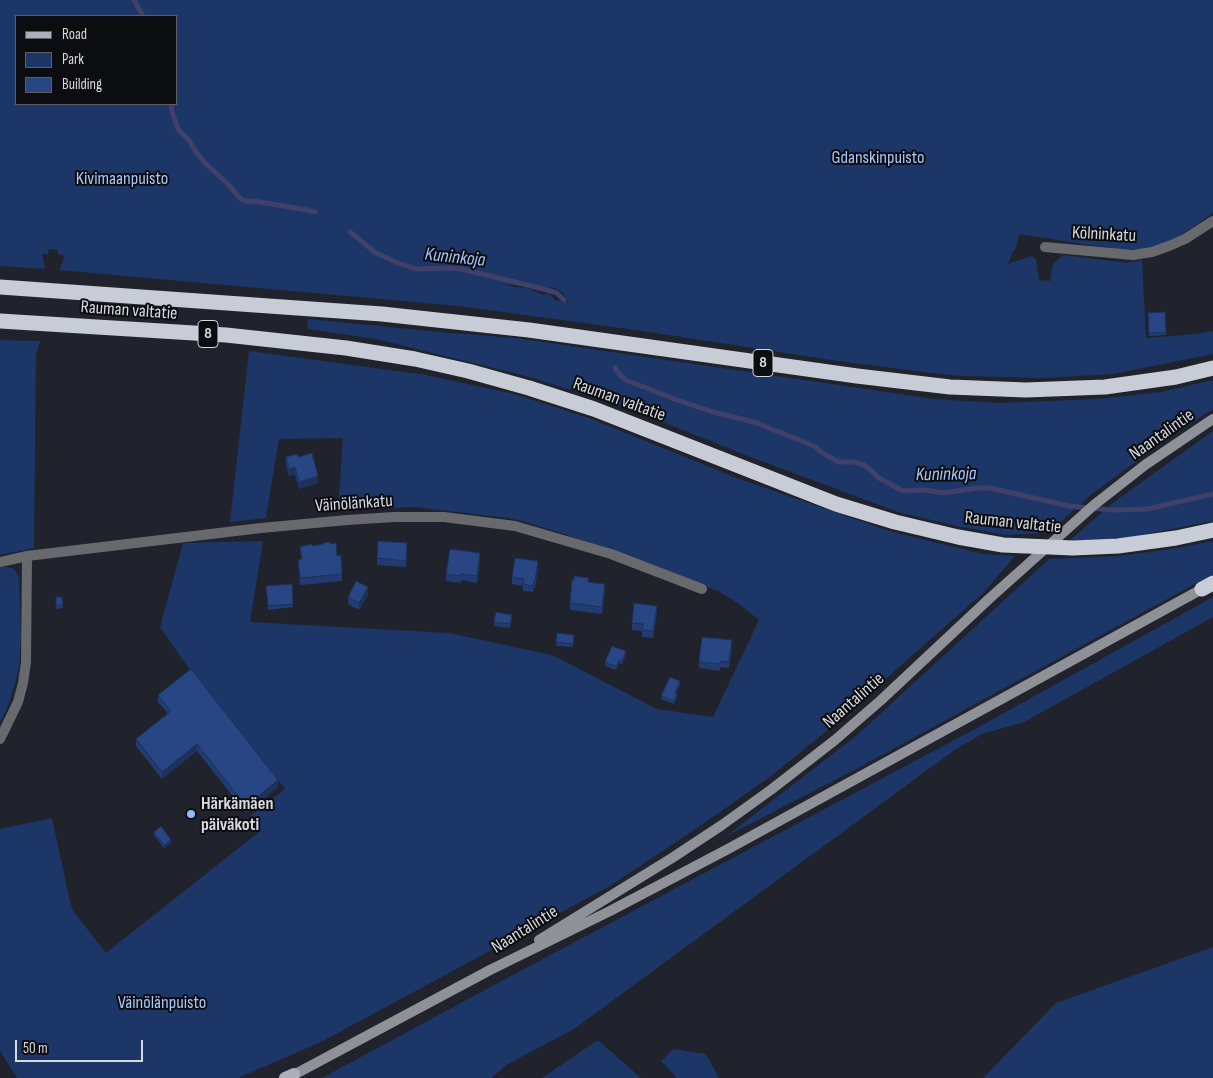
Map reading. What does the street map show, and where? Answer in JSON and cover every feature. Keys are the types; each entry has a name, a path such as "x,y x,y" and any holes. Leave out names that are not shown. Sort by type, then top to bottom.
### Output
{"highway":[{"name":"Rauman valtatie","path":"0,287 382,314 510,328 950,388 1026,390 1105,387 1176,377 1213,368"},
{"name":"Rauman valtatie","path":"0,321 226,335 346,348 441,365 529,388 594,409 836,504 895,522 958,537 1003,544 1072,548 1118,546 1176,538 1213,530"}],"main road":[{"name":"Naantalintie","path":"490,970 672,858 772,789 835,740 873,707 990,598 1094,505 1145,465 1213,419"},
{"name":"Naantalintie","path":"289,1077 490,970 610,911 711,858 1207,586"}],"street":[{"name":"Kölninkatu","path":"1045,247 1133,255 1152,252 1169,246 1185,239 1213,221"},
{"name":"Väinölänkatu","path":"0,562 27,556 261,528 394,517 444,518 515,526 611,554 702,589"},
{"path":"0,740 18,702 23,683 26,662 27,556"}],"green space":[{"name":"Gdanskinpuisto","path":"0,0 1213,0 1213,213 1177,238 1163,245 1143,249 1120,249 1019,234 1016,249 1013,251 1008,264 1032,256 1036,259 1039,280 1050,281 1053,264 1063,255 1126,263 1142,260 1146,338 1213,331 1213,354 1113,374 1046,378 962,376 838,361 636,330 458,306 59,270 65,256 58,254 58,250 49,249 48,254 42,254 45,269 0,266","holes":["501,284 555,288 562,292 569,302 554,300 548,294 543,295 527,288"]},
{"path":"308,319 515,338 935,399 999,403 1097,399 1161,392 1213,380 1213,409 1181,429 1093,493 1048,533 1005,535 898,512 748,456 628,408 530,377 376,339 307,329"},
{"path":"0,340 40,341 36,355 34,548 0,555"},
{"name":"Väinölänpuisto","path":"249,351 426,375 514,394 589,418 737,478 889,531 983,554 1015,556 984,592 829,729 771,776 703,824 610,886 323,1041 238,1078 17,1078 0,1051 0,829 52,818 71,906 106,953 260,831 249,817 285,789 188,667 160,627 183,543 263,541 250,622 449,633 552,655 657,709 713,717 759,620 738,603 718,591 564,534 515,519 415,507 338,510 343,438 279,439 266,518 230,522"},
{"path":"1213,431 1213,521 1125,538 1069,541 1114,502"},
{"path":"1213,541 1213,574 860,767 725,837 856,736 1049,559 1119,556"},
{"path":"0,567 14,569 19,577 21,638 19,666 15,684 6,711 0,722"},
{"path":"1213,597 1213,617 1024,722 982,734 956,749 574,1029 508,1064 491,1078 322,1078 975,729"},
{"path":"1213,947 1213,1078 983,1078 1056,1003"},
{"path":"598,1040 641,1078 542,1078"},
{"path":"673,1049 706,1054 719,1078 677,1078 661,1061"}],"building":[{"path":"1165,312 1166,332 1149,333 1148,313"},
{"path":"312,453 318,476 299,482 295,467 289,469 286,457 297,454 298,457"},
{"path":"378,541 407,543 406,561 377,558"},
{"path":"329,542 331,544 336,543 337,556 341,555 342,574 300,578 298,560 302,559 300,547"},
{"path":"450,549 480,553 477,576 446,574"},
{"path":"515,558 538,561 533,586 523,584 524,579 512,577"},
{"path":"574,576 589,578 588,582 605,584 602,607 570,603"},
{"path":"356,581 368,587 359,603 348,597"},
{"path":"292,584 293,604 268,606 266,586"},
{"path":"56,597 62,597 63,605 56,605"},
{"path":"634,603 657,606 653,631 642,630 643,624 632,623"},
{"path":"496,612 512,615 510,624 494,622"},
{"path":"557,633 574,635 573,644 556,642"},
{"path":"702,637 732,640 729,662 720,661 720,664 699,662"},
{"path":"612,646 626,651 622,661 619,660 616,667 605,662"},
{"path":"191,669 278,780 246,806 197,744 162,772 136,739 171,711 158,695"},
{"path":"670,677 680,681 674,701 661,696"},
{"path":"161,826 171,840 164,845 154,832"}],"waterway":[{"name":"Kuninkoja","path":"134,0 142,15"},
{"name":"Kuninkoja","path":"171,105 178,129 189,140 207,165 241,199 247,202 254,201 315,212"},
{"name":"Kuninkoja","path":"350,232 376,253 416,269 462,269 557,293 564,300"},
{"name":"Kuninkoja","path":"615,368 626,380 677,400 713,412 754,422 814,446 839,462 853,462 864,465 879,478 903,491 924,490 944,493 976,488 990,488 1069,506 1112,510 1147,509 1213,494"}],"place":[{"name":"Härkämäen päiväkoti","path":"191,814"}],"park label":[{"name":"Kivimaanpuisto","path":"122,179"}]}
